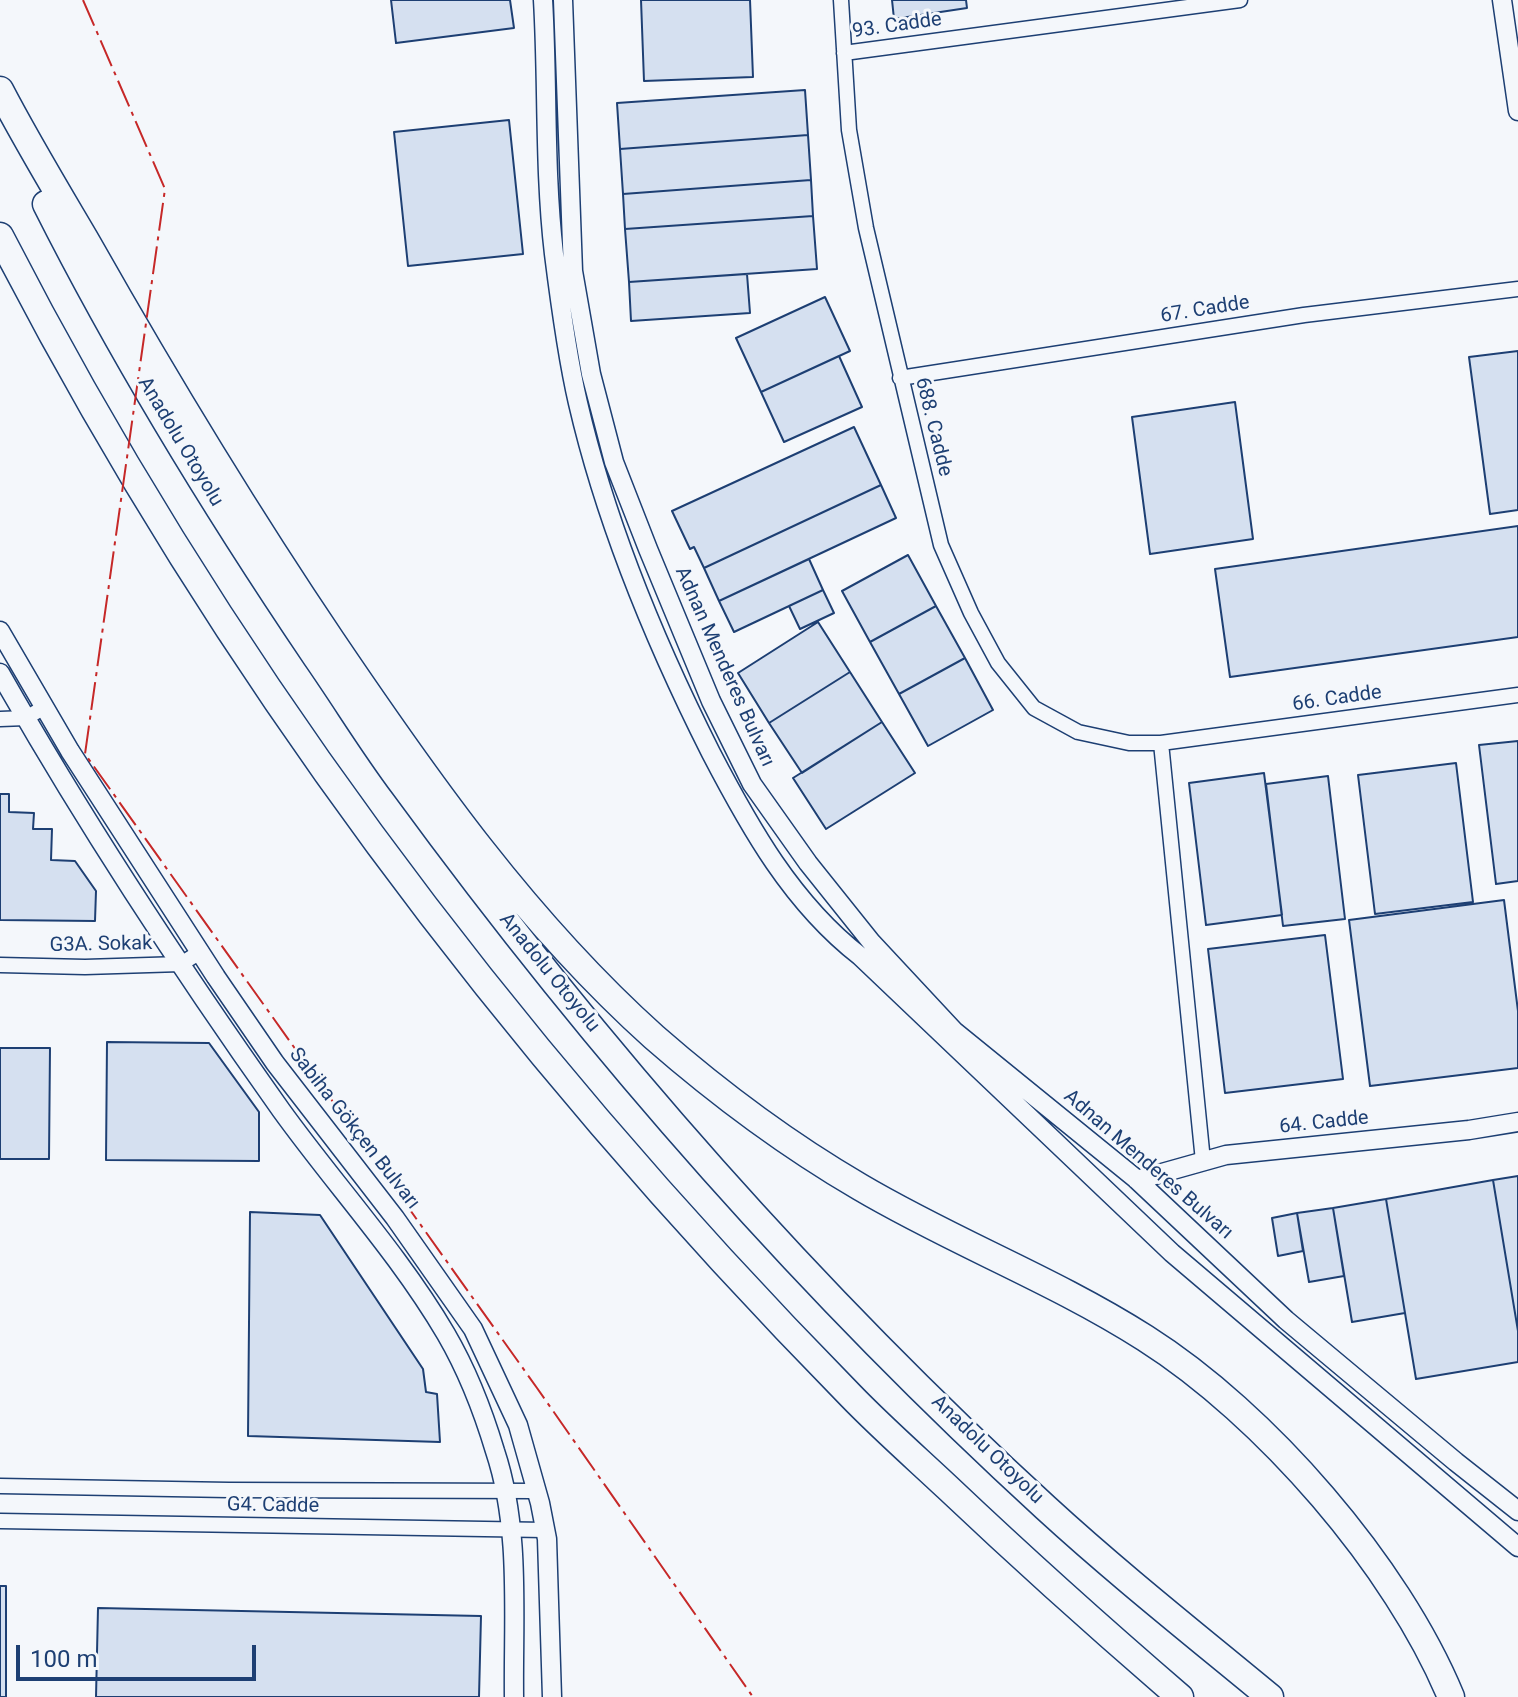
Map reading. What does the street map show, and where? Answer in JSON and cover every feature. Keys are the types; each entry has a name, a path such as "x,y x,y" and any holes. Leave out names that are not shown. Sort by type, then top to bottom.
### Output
{"highway":[{"path":"0,90 199,436 276,559 500,876 591,978 657,1040 803,1151 931,1226 1059,1288 1148,1339 1219,1393 1270,1440 1337,1512 1399,1600 1440,1671 1451,1697"},
{"name":"Anadolu Otoyolu","path":"0,112 66,244 194,468 278,600 400,781 514,931 679,1130 832,1297 1047,1509 1270,1697"},
{"path":"0,236 114,445 247,656 384,855 532,1042 682,1218 854,1400 1024,1560 1180,1697"}],"street":[{"path":"543,0 554,254 577,402 605,501 678,688 734,798 778,868 813,914 836,937 860,956 1172,1253 1518,1547"},
{"name":"Adnan Menderes Bulvarı","path":"563,0 573,271 591,374 614,462 648,549 718,715 752,784 808,863 872,943 954,1031 1137,1180 1286,1320 1518,1511"},
{"name":"688. Cadde","path":"841,0 849,130 866,228 941,545 971,613 998,663 1034,708 1078,732 1129,743 1161,743"},
{"name":"93. Cadde","path":"844,53 1240,0"},
{"path":"1502,0 1518,111"},
{"name":"67. Cadde","path":"900,378 1304,315 1518,289"},
{"name":"Sabiha Gökçen Bulvarı","path":"0,631 43,708 275,1063 395,1218 473,1329 518,1425 537,1491 545,1530 552,1697"},
{"path":"0,673 181,964 284,1114 387,1249 446,1334 497,1454 505,1492 511,1531 514,1697"},
{"name":"66. Cadde","path":"1161,743 1518,695"},
{"path":"0,719 26,718 43,708"},
{"path":"1161,743 1203,1161"},
{"name":"G3A. Sokak","path":"0,965 85,967 181,964 200,952"},
{"name":"64. Cadde","path":"1137,1180 1226,1155 1469,1130 1518,1122"},
{"name":"G4. Cadde","path":"0,1486 537,1491"},
{"name":"G4. Cadde","path":"0,1521 545,1530"}],"building":[{"path":"391,0 510,0 514,28 396,43"},
{"path":"641,0 750,0 753,77 644,81"},
{"path":"892,0 966,0 967,8 894,19"},
{"path":"805,90 808,135 620,149 617,103"},
{"path":"509,120 523,254 408,266 394,132"},
{"path":"808,135 811,180 623,194 620,149"},
{"path":"811,180 813,216 625,229 623,194"},
{"path":"813,216 817,269 629,282 625,229"},
{"path":"747,274 750,313 631,321 629,282"},
{"path":"825,297 850,351 761,392 736,338"},
{"path":"1518,351 1518,510 1490,514 1469,357"},
{"path":"839,356 862,407 784,442 761,392"},
{"path":"1235,402 1253,539 1150,554 1132,417"},
{"path":"854,427 881,485 704,568 694,547 690,549 672,511"},
{"path":"881,485 896,518 719,601 704,568"},
{"path":"1518,526 1518,637 1230,677 1215,569"},
{"path":"908,555 936,606 870,642 842,591"},
{"path":"809,559 823,590 734,632 719,601"},
{"path":"823,590 834,613 800,629 789,606"},
{"path":"936,606 965,658 899,694 870,642"},
{"path":"818,622 850,672 769,723 738,673"},
{"path":"965,658 993,710 928,746 899,694"},
{"path":"850,672 882,722 802,773 769,723"},
{"path":"882,722 915,773 826,829 793,778"},
{"path":"1518,741 1518,881 1496,884 1479,745"},
{"path":"1456,763 1473,902 1375,914 1358,775"},
{"path":"1264,773 1282,915 1206,925 1189,783"},
{"path":"1328,776 1345,919 1283,926 1266,784"},
{"path":"0,794 9,794 9,812 34,813 33,829 52,829 51,860 75,861 96,891 95,921 0,920"},
{"path":"1504,900 1518,1011 1518,1068 1370,1086 1349,920"},
{"path":"1325,935 1343,1079 1225,1093 1208,949"},
{"path":"107,1042 209,1043 259,1112 259,1161 106,1160"},
{"path":"0,1048 50,1048 49,1159 0,1159"},
{"path":"1518,1176 1518,1331 1493,1180"},
{"path":"1493,1180 1518,1331 1518,1362 1416,1379 1386,1199"},
{"path":"1386,1199 1405,1313 1352,1322 1333,1208"},
{"path":"1333,1208 1344,1276 1309,1282 1297,1213"},
{"path":"250,1212 320,1215 423,1369 426,1392 437,1394 440,1442 248,1436"},
{"path":"1297,1213 1303,1251 1278,1256 1272,1218"},
{"path":"0,1586 6,1586 6,1697 0,1697"},
{"path":"98,1608 481,1616 479,1697 96,1697"}],"power":[{"path":"83,0 165,189 85,754 753,1697"}]}
